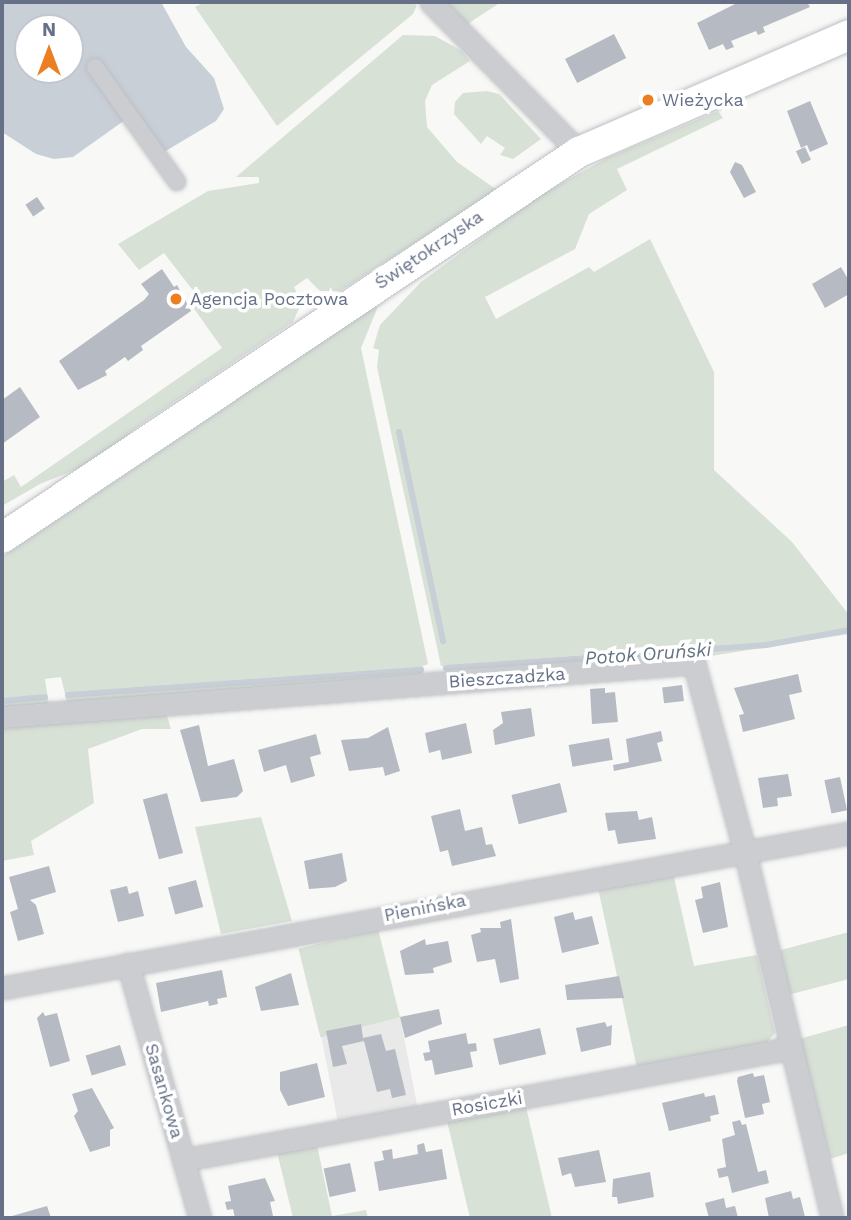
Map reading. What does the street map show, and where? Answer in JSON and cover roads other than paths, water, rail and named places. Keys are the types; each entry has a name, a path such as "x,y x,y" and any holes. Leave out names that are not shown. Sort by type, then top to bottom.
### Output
{"main road":[{"name":"Świętokrzyska","path":"2,538 579,152 849,35"}],"street":[{"path":"431,2 579,152"},
{"path":"95,67 177,182"},
{"name":"Bieszczadzka","path":"2,717 694,663 744,848 832,1218"},
{"name":"Pienińska","path":"2,988 744,848 849,832"},
{"name":"Sasankowa","path":"128,964 200,1218"},
{"name":"Rosiczki","path":"183,1160 791,1048"}],"waterway":[{"path":"399,432 443,641"},
{"name":"Potok Oruński","path":"446,668 766,645 849,630"},
{"name":"Potok Oruński","path":"68,695 421,670"},
{"name":"Potok Oruński","path":"2,701 45,697"}],"place":[{"name":"Wieżycka","path":"648,100"},
{"name":"Agencja Pocztowa","path":"176,299"}]}
